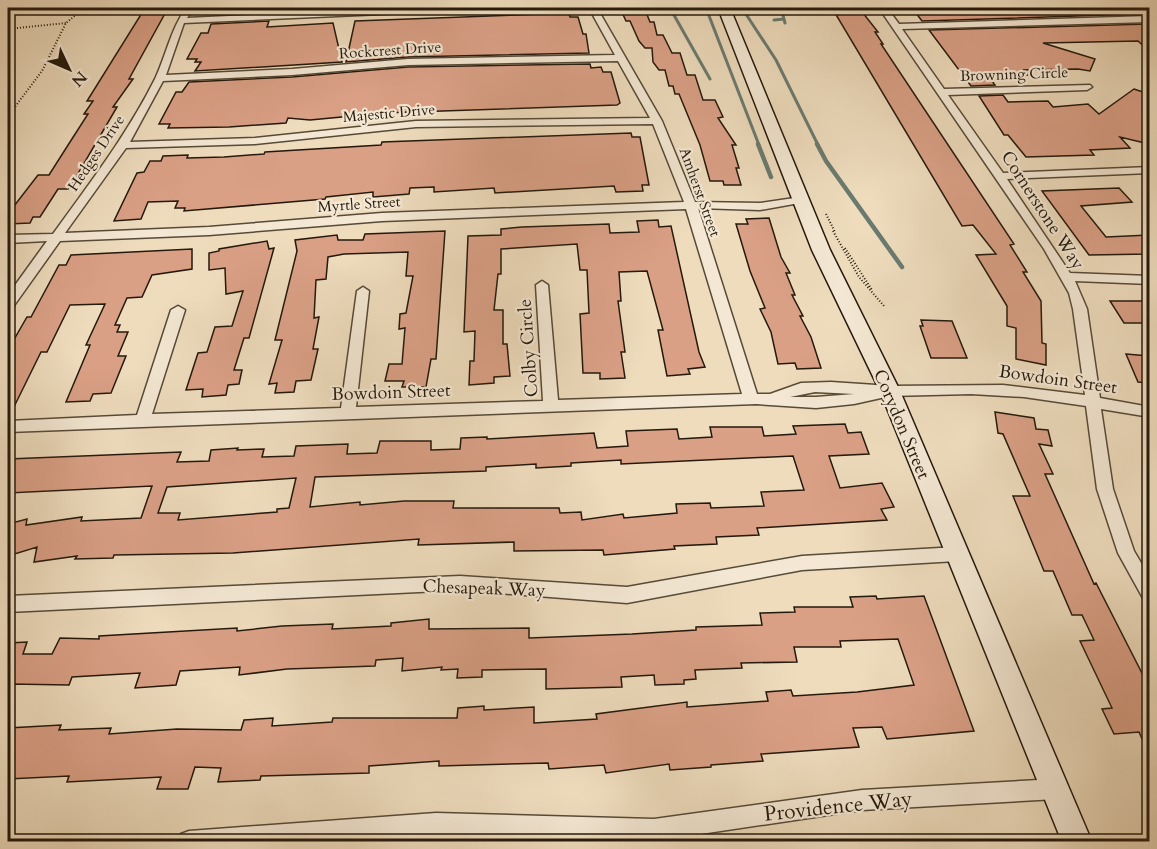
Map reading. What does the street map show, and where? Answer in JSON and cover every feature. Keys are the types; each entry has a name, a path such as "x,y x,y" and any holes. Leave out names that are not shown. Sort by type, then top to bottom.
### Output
{"main road":[{"name":"Corydon Street","path":"724,8 821,250 890,391 1077,842"}],"street":[{"name":"Hedges Drive","path":"8,304 123,145 160,78 181,21 190,8"},
{"path":"181,21 449,8"},
{"name":"Amherst Street","path":"593,8 657,121 691,205 751,399"},
{"name":"Cornerstone Way","path":"883,8 1050,249 1066,277 1080,309 1105,489 1126,553 1149,595"},
{"path":"897,27 1149,19"},
{"name":"Rockcrest Drive","path":"160,78 292,72 408,62 623,58"},
{"name":"Browning Circle","path":"941,92 1087,87"},
{"name":"Majestic Drive","path":"123,145 255,141 416,124 657,121"},
{"path":"1000,176 1149,170"},
{"name":"Myrtle Street","path":"8,239 209,231 382,217 713,204 726,207 782,205 801,200"},
{"path":"1066,277 1149,280"},
{"name":"Colby Circle","path":"542,285 551,407"},
{"path":"348,413 363,291"},
{"path":"142,420 178,310"},
{"name":"Bowdoin Street","path":"8,427 142,420 776,398 794,402 861,399 890,391 982,389 1043,393 1149,412"},
{"name":"Chesapeak Way","path":"8,604 460,583 627,594 802,563 957,554"},
{"name":"Providence Way","path":"189,842 436,824 654,830 862,800 1056,789"}],"path":[{"path":"8,116 42,71 66,23 84,8"},
{"path":"8,28 66,23"},
{"path":"824,210 856,267 884,306"}],"building":[{"path":"145,8 168,8 129,79 133,79 113,107 117,107 72,184 68,189 58,189 40,217 33,217 30,223 8,224 8,210 11,210 38,175 49,175 88,114 84,114 93,101 87,101"},
{"path":"217,8 275,8 273,12 214,14"},
{"path":"620,8 639,8 641,12 646,12 650,22 654,22 657,35 663,35 672,53 680,53 687,75 695,75 703,100 715,100 723,117 718,118 736,145 732,145 741,185 724,185 723,181 710,181 700,145 679,94 675,94 673,86 669,86 665,70 659,70 653,62 652,48 645,48 639,41 630,21 626,21"},
{"path":"832,8 859,8 878,32 875,32 883,44 881,44 1014,244 1010,245 1041,301 1042,343 1046,344 1046,365 1016,359 1016,328 1007,326 1007,306 976,255 996,254 973,225 962,226"},
{"path":"912,8 1131,8 1138,14 922,21"},
{"path":"569,13 570,17 578,17 583,34 586,34 589,53 408,57 346,62 355,21"},
{"path":"269,21 267,27 333,23 342,62 195,71 201,62 195,62 197,59 187,59 201,33 208,33 211,24"},
{"path":"1149,24 1149,51 1138,41 1043,43 1095,59 1090,71 1078,69 1024,70 1028,75 988,76 995,85 971,86 929,30"},
{"path":"590,64 591,68 601,67 603,72 611,72 620,103 617,105 352,114 352,116 310,120 288,118 286,123 229,127 168,128 170,124 159,124 176,92 182,92 189,82 292,77 408,67"},
{"path":"1134,89 1149,94 1149,144 1120,137 1130,148 1090,150 1094,155 1026,157 1008,135 1004,135 979,96 1003,95 1008,102 1048,101 1053,107 1088,104 1099,114"},
{"path":"631,133 632,137 640,137 649,185 642,185 643,191 616,192 614,186 495,193 494,188 434,192 434,187 410,188 409,194 373,197 373,192 326,197 325,199 184,211 185,208 175,208 178,201 148,202 141,219 114,221 137,173 144,172 150,161 161,161 163,156 224,157 264,154 265,152 381,145 382,142"},
{"path":"1119,188 1132,202 1081,206 1106,237 1149,235 1149,254 1089,255 1042,191"},
{"path":"769,218 781,257 790,273 786,273 795,295 792,295 803,316 800,316 811,337 821,368 797,369 795,363 778,364 771,332 760,309 765,308 750,271 736,224 748,224 746,219"},
{"path":"658,220 659,227 671,226 699,352 705,367 688,369 690,374 667,376 658,330 663,330 647,271 619,272 621,301 618,301 625,352 621,352 625,378 600,379 600,373 583,373 580,314 589,313 587,270 580,270 577,244 501,249 501,274 498,274 494,310 503,310 503,344 507,344 510,376 494,377 494,383 469,385 470,361 474,361 475,331 464,332 468,236 501,235 501,229 522,227 609,224 610,233 639,232 637,221"},
{"path":"445,231 436,359 431,359 426,387 402,387 404,381 385,381 389,364 402,364 405,328 399,329 400,314 406,313 413,276 406,276 408,252 344,254 328,257 326,279 316,280 314,318 319,317 313,349 318,349 311,380 296,381 294,392 275,393 277,383 269,384 282,340 275,340 297,251 295,240 337,235 338,240 363,240 365,234"},
{"path":"267,241 269,249 274,248 249,338 244,338 234,370 242,370 239,384 228,385 226,395 202,397 203,389 186,390 198,353 207,352 215,327 232,326 243,291 226,294 225,268 209,270 209,253 219,251 219,249"},
{"path":"192,249 192,269 152,275 142,297 127,298 115,325 120,325 117,332 128,332 118,356 126,356 111,393 93,394 90,401 66,402 90,345 86,345 105,304 70,305 47,352 41,352 8,419 8,350 27,317 31,317 59,265 66,265 71,255"},
{"path":"1110,301 1143,301 1149,311 1149,323 1124,323"},
{"path":"921,320 952,321 967,358 931,358 920,326 923,326"},
{"path":"1126,354 1149,356 1149,383 1138,382"},
{"path":"995,412 1034,418 1036,429 1048,430 1052,446 1039,444 1053,474 1045,474 1094,584 1096,583 1149,687 1149,755 1139,732 1114,734 1102,709 1112,708 1080,641 1094,640 1082,615 1072,615 1053,571 1044,571 1013,496 1030,496 1003,434 998,433"},
{"path":"845,424 848,433 861,432 869,454 829,456 840,488 882,483 894,507 881,509 887,520 757,528 759,535 716,537 717,544 674,546 675,549 604,555 603,550 514,551 514,542 418,545 419,539 233,553 114,555 113,558 75,559 77,556 34,562 37,547 8,556 8,524 27,519 26,525 82,517 81,521 141,518 152,486 8,493 8,459 181,452 177,462 209,461 211,450 238,448 237,450 264,449 262,457 294,456 296,446 348,444 347,454 377,453 380,441 431,441 431,450 460,449 461,438 487,437 487,439 594,433 597,448 628,446 626,431 677,429 679,439 712,437 710,427 762,427 764,436 796,434 793,426","holes":["793,456 804,490 761,492 764,506 711,508 710,503 676,504 677,513 624,518 623,514 582,520 581,512 560,513 559,508 453,508 454,501 404,501 360,505 360,502 310,507 315,477 486,471 486,467 536,464 536,468 621,460 621,464","296,478 289,508 277,509 277,512 178,520 180,513 158,513 167,487"]},
{"path":"876,596 877,599 924,596 974,731 887,739 882,727 853,728 859,747 761,754 763,761 670,770 669,764 606,773 604,765 549,769 548,763 439,766 439,761 369,766 369,773 261,776 260,780 218,782 221,768 195,767 188,789 157,789 161,777 67,782 69,776 8,779 8,728 61,725 59,730 111,728 109,734 177,729 241,730 244,720 273,718 272,726 332,722 333,718 457,718 458,708 484,706 484,710 534,707 534,723 597,719 596,714 687,702 687,707 768,701 766,692 791,690 793,696 857,692 914,685 898,639 840,641 841,647 794,647 797,662 741,663 742,668 695,670 696,679 684,680 684,684 655,685 654,675 621,677 622,687 546,689 546,669 482,670 482,677 457,678 458,669 441,670 442,667 402,671 403,658 376,660 375,666 287,669 239,675 240,667 180,671 176,685 135,688 140,673 72,677 69,685 11,684 9,691 8,643 27,642 23,654 52,654 60,638 99,639 99,636 237,628 237,631 333,624 332,629 391,626 391,623 429,619 429,629 529,628 529,638 632,634 696,630 696,627 762,625 760,613 795,612 794,607 853,607 850,597"}],"waterway":[{"path":"670,8 710,79"},
{"path":"706,8 759,145"},
{"path":"742,8 776,60 818,145"},
{"path":"781,8 784,19"},
{"path":"774,20 784,19"},
{"path":"784,19 785,23"},
{"path":"758,144 771,177"},
{"path":"817,144 826,161 902,267"}]}
